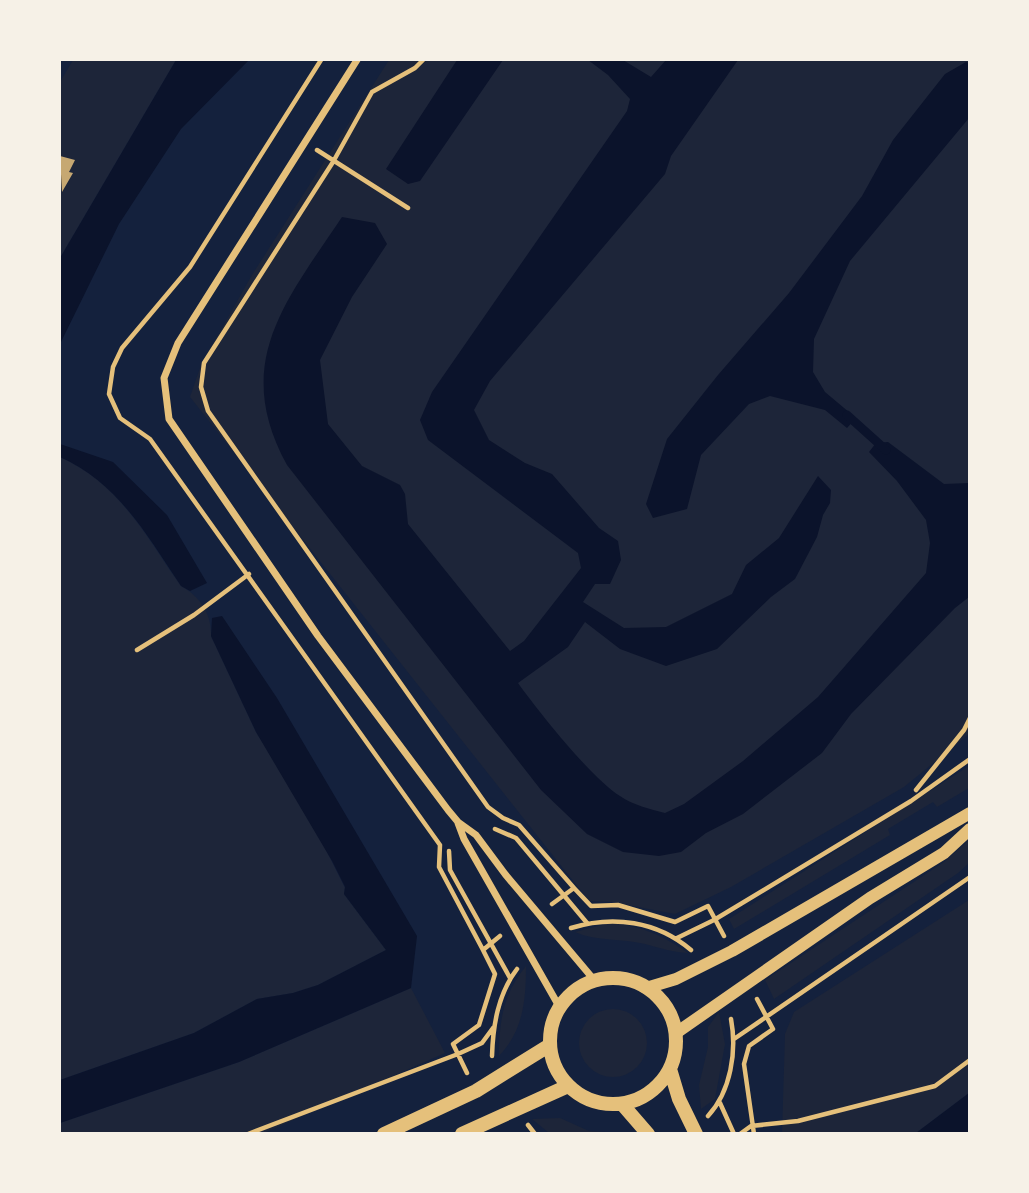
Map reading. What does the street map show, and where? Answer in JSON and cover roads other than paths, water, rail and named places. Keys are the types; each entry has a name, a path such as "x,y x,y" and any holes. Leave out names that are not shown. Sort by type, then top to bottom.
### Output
{"main road":[{"path":"621,979 646,988 666,1007 676,1033 676,1052 670,1069 650,1093 622,1104 588,1099 568,1086 557,1071 550,1045 552,1026 560,1008 571,994 595,981 621,979"},
{"path":"384,1133 476,1091 550,1045"},
{"path":"670,1069 679,1099 695,1132"},
{"path":"463,1133 568,1086"},
{"path":"622,1104 648,1133"}],"street":[{"path":"357,60 178,343 164,378 169,419 318,636 458,822 476,835 505,874 595,981"},
{"path":"646,988 676,979 732,951 970,813"},
{"path":"458,822 464,839 560,1008"},
{"path":"676,1033 870,898 944,853 970,829"}],"waterway":[{"path":"847,415 886,450"}]}
